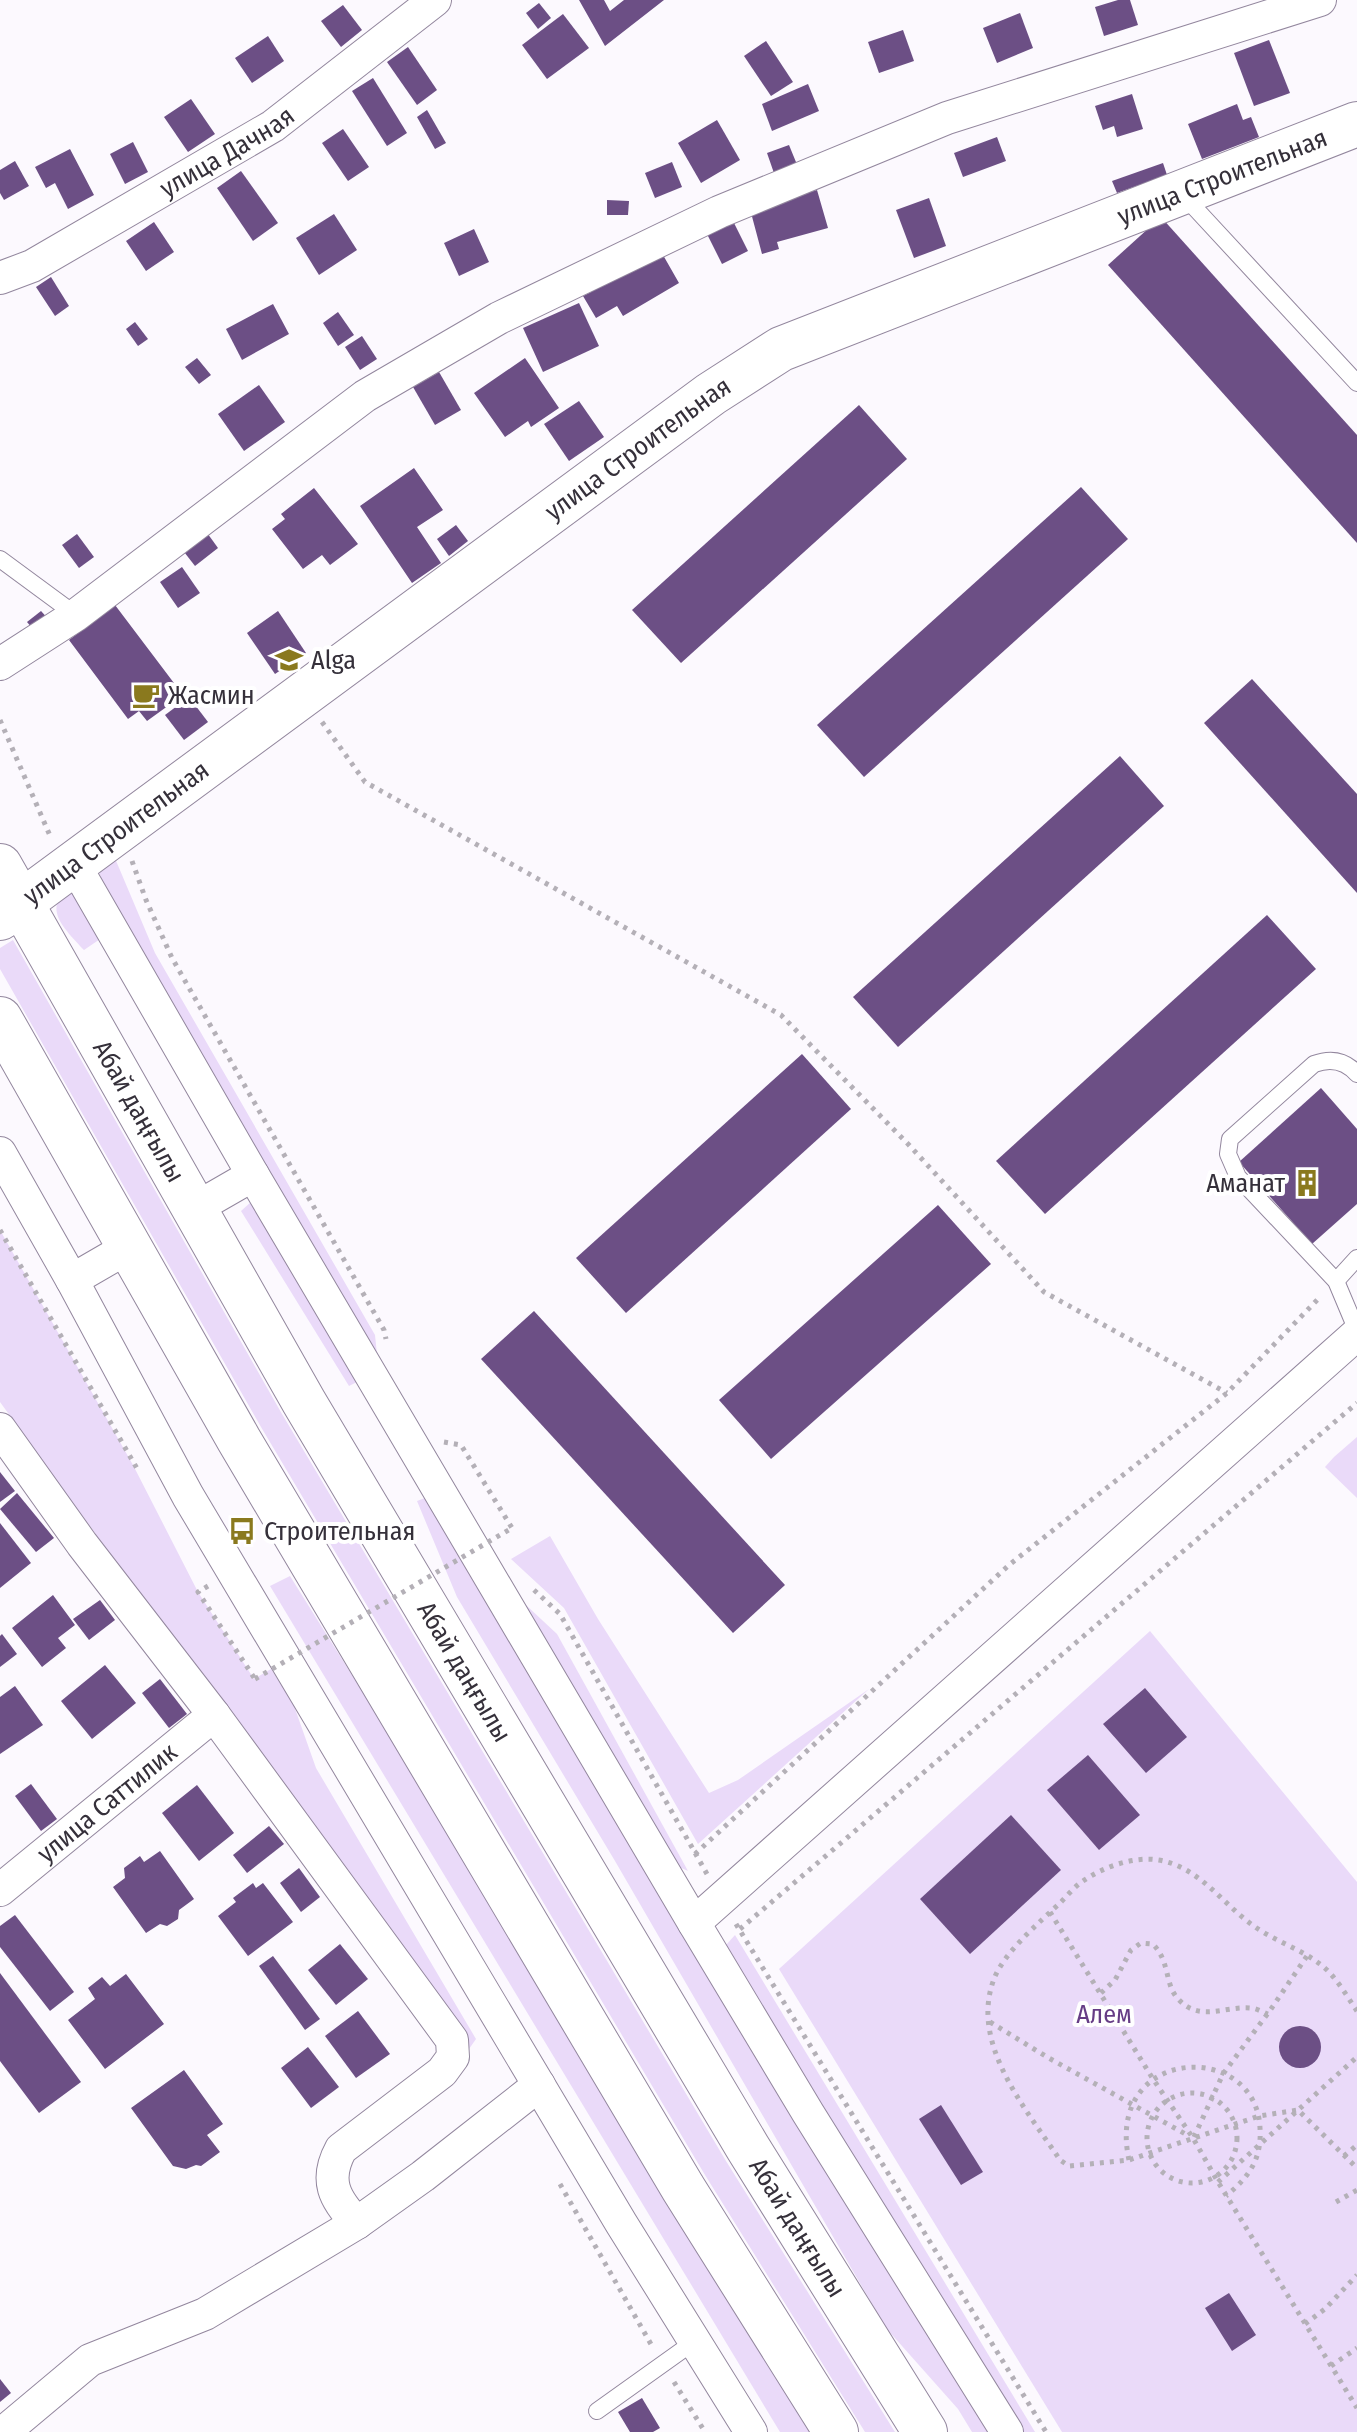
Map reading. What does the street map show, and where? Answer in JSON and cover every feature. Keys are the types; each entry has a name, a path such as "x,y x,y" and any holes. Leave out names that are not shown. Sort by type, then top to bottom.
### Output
{"main road":[{"name":"улица Строительная","path":"10,911 711,394 781,349 1357,124"},
{"name":"Абай даңғылы","path":"0,866 10,911 194,1209 320,1429 748,2148 925,2432"},
{"path":"0,1019 239,1440 683,2188 836,2432"}],"street":[{"name":"улица Дачная","path":"0,278 32,266 273,126 435,0"},
{"path":"0,664 76,615 365,396 499,318 719,212 947,118 1320,0"},
{"path":"70,868 816,2127 1007,2432"},
{"path":"0,1153 188,1496 539,2085 751,2432"},
{"path":"194,1209 253,1175"},
{"path":"72,1280 129,1247"},
{"path":"694,1923 1357,1332"},
{"path":"0,1429 82,1544 214,1715 452,2040 453,2057 442,2072 341,2149 333,2163 332,2181 339,2203 357,2223"},
{"name":"улица Саттилик","path":"0,1890 214,1715"},
{"path":"4,2432 90,2360 182,2325 357,2223 423,2176 539,2085"}],"lane":[{"path":"1181,192 1357,383"},
{"path":"0,559 76,615"},
{"path":"1357,1074 1340,1062 1326,1060 1314,1064 1230,1139 1228,1154 1238,1177 1336,1281 1357,1332"},
{"path":"1336,1281 1357,1258"},
{"path":"597,2411 695,2341"}],"path":[{"path":"303,695 365,782 781,1015 909,1145 1044,1292 1227,1393"},
{"path":"0,720 70,868"},
{"path":"121,830 146,900 172,958 384,1330 388,1346"},
{"path":"695,1854 1009,1565 1227,1393 1336,1281"},
{"path":"1046,2432 740,1929 1357,1403"},
{"path":"435,1440 443,1453"},
{"path":"198,1592 255,1679 512,1528 461,1445"},
{"path":"488,1530 495,1542"},
{"path":"530,1586 560,1614 705,1871"},
{"path":"1298,2110 1259,2116 1129,2160 1069,2166 1060,2160 997,2059 988,2000 994,1977 1011,1952 1083,1881 1106,1869 1135,1860 1158,1860 1201,1878 1253,1926 1321,1964 1357,2011"},
{"path":"1050,1912 1193,2138 1357,2408"},
{"path":"1101,1993 1115,1980 1131,1950 1141,1943 1153,1944 1162,1954 1170,1986 1178,2000 1194,2011 1214,2013 1253,2007 1268,2014"},
{"path":"1193,2138 1223,2074 1307,1956"},
{"path":"989,2021 1193,2138"},
{"path":"1216,2180 1232,2161 1236,2147 1237,2132 1223,2105 1195,2093 1180,2094 1167,2100 1148,2125 1146,2141 1158,2169 1184,2183 1216,2180 1357,2057"},
{"path":"1129,2160 1124,2139 1127,2116 1137,2095 1153,2079 1173,2069 1195,2066 1217,2071 1237,2082 1251,2099 1259,2116 1261,2143 1256,2163 1243,2182 1226,2196"},
{"path":"1298,2110 1357,2168"},
{"path":"1344,2156 1357,2145"},
{"path":"1336,2202 1357,2190"},
{"path":"1305,2324 1325,2309 1357,2275"},
{"path":"1331,2366 1357,2348"}],"green space":[{"path":"114,856 155,953 375,1335 378,1364 110,908 98,868"},
{"path":"74,884 106,935 84,950 58,917 58,901"},
{"path":"13,940 282,1414 726,2161 895,2432 865,2432 705,2175 261,1427 0,969 0,948"},
{"path":"251,1202 264,1209 365,1378 349,1386 241,1211"},
{"path":"0,1230 133,1465 198,1592 254,1679 271,1669 293,1703 316,1768 476,2039 469,2049 0,1402"},
{"path":"1357,1437 1357,1498 1325,1467"},
{"path":"430,1496 995,2432 972,2432 958,2409 886,2328 615,1861 457,1597 417,1501"},
{"path":"550,1536 598,1619 709,1793 738,1780 869,1689 698,1844 564,1608 511,1559"},
{"path":"290,1576 793,2381 813,2432 780,2432 270,1586"},
{"path":"513,1593 557,1634 688,1871 666,1861"},
{"name":"Алем","path":"1150,1631 1357,1882 1357,2432 1062,2432 779,1969"},
{"path":"735,1935 1035,2432 1016,2432 729,1962 726,1945"}],"building":[{"path":"579,0 604,0 610,11 624,0 664,0 605,46"},
{"path":"1130,0 1138,25 1104,36 1095,7"},
{"path":"539,3 551,18 538,29 526,13"},
{"path":"343,5 362,30 341,47 321,21"},
{"path":"1020,13 1033,48 997,63 983,28"},
{"path":"563,14 589,48 547,79 522,45"},
{"path":"903,30 914,61 879,73 868,42"},
{"path":"268,36 284,61 252,83 235,58"},
{"path":"1269,40 1290,93 1254,106 1234,53"},
{"path":"766,41 793,82 771,96 744,56"},
{"path":"408,47 437,90 417,105 387,62"},
{"path":"373,78 407,133 387,146 352,91"},
{"path":"808,84 819,111 772,131 762,104"},
{"path":"1132,94 1143,129 1117,137 1114,126 1103,130 1095,106"},
{"path":"191,99 215,134 188,152 164,117"},
{"path":"1237,104 1243,120 1251,117 1259,137 1202,159 1188,124"},
{"path":"427,110 446,143 435,149 417,117"},
{"path":"717,120 740,160 701,183 678,143"},
{"path":"343,129 369,167 348,181 322,143"},
{"path":"997,137 1006,161 963,177 954,153"},
{"path":"133,142 148,172 125,184 110,154"},
{"path":"789,145 798,167 775,176 767,153"},
{"path":"70,149 94,195 68,209 55,183 46,188 35,167"},
{"path":"15,161 29,186 4,200 0,193 0,170"},
{"path":"672,162 682,187 655,198 645,173"},
{"path":"1163,163 1167,175 1117,193 1112,181"},
{"path":"241,171 278,223 253,241 217,188"},
{"path":"817,190 828,228 777,242 779,249 762,254 750,209"},
{"path":"929,198 946,246 914,258 896,210"},
{"path":"607,200 629,201 628,215 607,215"},
{"path":"334,214 357,250 319,275 296,238"},
{"path":"1161,217 1357,435 1357,543 1108,265"},
{"path":"732,219 748,251 722,264 706,232"},
{"path":"154,222 174,252 146,271 126,241"},
{"path":"474,229 489,262 459,276 444,243"},
{"path":"659,248 679,283 623,316 617,306 596,318 583,296 591,292 587,284"},
{"path":"51,277 69,306 55,316 36,287"},
{"path":"579,303 599,346 543,372 523,328"},
{"path":"273,304 289,334 242,360 226,329"},
{"path":"338,312 354,335 338,346 323,323"},
{"path":"135,322 148,339 138,346 126,329"},
{"path":"362,336 377,359 360,370 345,347"},
{"path":"197,358 211,375 199,384 185,367"},
{"path":"525,358 559,408 531,427 528,421 505,437 474,393"},
{"path":"439,372 461,410 435,425 413,387"},
{"path":"259,385 285,422 244,451 218,414"},
{"path":"579,401 604,437 569,461 544,424"},
{"path":"859,405 907,459 681,663 632,610"},
{"path":"414,468 443,510 417,527 441,563 412,583 360,506"},
{"path":"1081,487 1128,539 864,777 817,725"},
{"path":"314,488 358,544 330,565 322,555 303,569 272,529 285,519 281,514"},
{"path":"456,525 468,541 449,556 437,539"},
{"path":"205,530 218,548 195,566 181,548"},
{"path":"77,534 94,557 79,568 62,545"},
{"path":"182,567 200,593 178,608 160,582"},
{"path":"115,605 183,695 147,721 139,711 128,719 69,640"},
{"path":"41,611 51,622 37,634 27,622"},
{"path":"278,611 306,653 275,674 247,633"},
{"path":"1252,679 1357,794 1357,893 1204,723"},
{"path":"236,687 243,697 231,707 223,696"},
{"path":"189,697 208,722 184,740 165,715"},
{"path":"1120,756 1164,806 898,1047 853,997"},
{"path":"1267,915 1316,969 1045,1214 996,1161"},
{"path":"802,1054 851,1109 626,1313 576,1258"},
{"name":"Аманат","path":"1321,1088 1357,1129 1357,1204 1312,1244 1239,1162"},
{"path":"938,1205 991,1264 771,1459 719,1400"},
{"path":"534,1311 785,1585 733,1633 481,1359"},
{"path":"0,1472 15,1491 0,1502"},
{"path":"17,1493 54,1538 36,1552 0,1509"},
{"path":"0,1523 31,1563 0,1588"},
{"path":"53,1595 75,1625 58,1638 66,1648 42,1667 12,1628"},
{"path":"100,1600 115,1620 89,1640 73,1619"},
{"path":"2,1634 17,1654 0,1667 0,1636"},
{"path":"105,1665 136,1703 92,1739 61,1701"},
{"path":"160,1679 187,1714 169,1728 142,1693"},
{"path":"15,1686 43,1725 0,1754 0,1697"},
{"path":"1145,1688 1187,1737 1146,1773 1103,1724"},
{"path":"1088,1755 1140,1815 1099,1850 1047,1790"},
{"path":"31,1784 57,1819 41,1831 15,1796"},
{"path":"197,1785 234,1833 199,1861 162,1813"},
{"path":"1011,1815 1061,1870 970,1954 920,1899"},
{"path":"269,1826 284,1844 247,1873 233,1855"},
{"path":"160,1851 194,1899 179,1910 178,1919 167,1926 160,1924 146,1933 113,1887 125,1878 124,1868 140,1856 144,1862"},
{"path":"299,1868 320,1897 301,1912 280,1883"},
{"path":"253,1883 256,1888 263,1883 293,1922 248,1956 218,1916 236,1902 233,1898"},
{"path":"15,1915 74,1992 50,2011 0,1947 0,1926"},
{"path":"340,1944 368,1979 336,2005 308,1970"},
{"path":"273,1956 320,2019 305,2030 259,1966"},
{"path":"0,1973 81,2082 39,2113 0,2061"},
{"path":"126,1974 164,2024 105,2069 68,2020 95,1999 88,1988 102,1977 110,1986"},
{"path":"358,2011 390,2054 356,2078 325,2036"},
{"path":"1300,2026 1315,2032 1321,2047 1315,2062 1300,2068 1285,2062 1279,2047 1285,2032"},
{"path":"308,2047 339,2087 311,2108 281,2068"},
{"path":"184,2070 223,2124 207,2135 220,2152 201,2166 186,2169 173,2166 131,2108"},
{"path":"941,2105 983,2172 961,2185 919,2119"},
{"path":"1229,2293 1256,2335 1232,2351 1205,2308"},
{"path":"0,2379 11,2393 0,2402"},
{"path":"642,2398 660,2428 653,2432 630,2432 618,2412"}],"place":[{"name":"Alga","path":"289,660"},
{"name":"Жасмин","path":"146,695"},
{"name":"Аманат","path":"1307,1183"},
{"name":"Строительная","path":"242,1531"}]}
